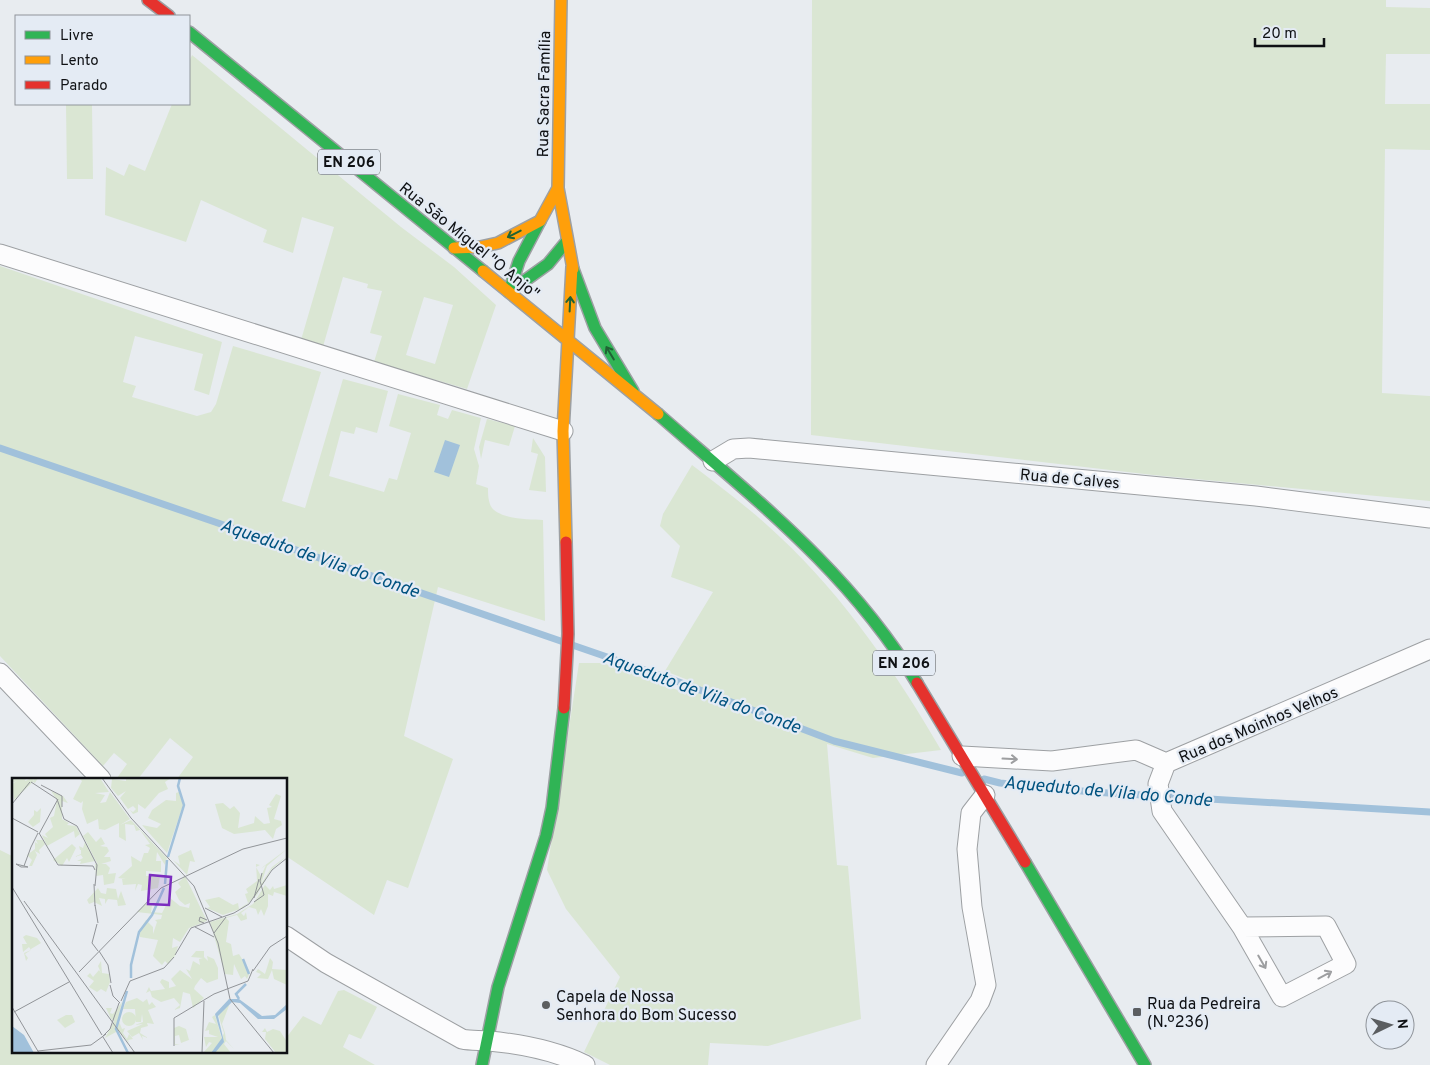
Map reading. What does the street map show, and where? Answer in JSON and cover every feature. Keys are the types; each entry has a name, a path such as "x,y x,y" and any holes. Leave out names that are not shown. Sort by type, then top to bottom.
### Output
{"street":[{"path":"148,0 168,15"},
{"path":"157,0 172,15"},
{"name":"Rua Sacra Família","path":"561,0 558,188 572,267"},
{"name":"Rua São Miguel \"O Anjo\"","path":"190,33 568,340"},
{"path":"509,292 519,261 558,188"},
{"path":"454,248 480,247 498,243 540,221"},
{"path":"509,292 544,270 557,258 567,241"},
{"path":"0,254 563,431"},
{"path":"482,1065 498,987 546,836 559,757 568,634 563,431 572,267"},
{"path":"572,267 595,328 635,394"},
{"name":"EN 206","path":"568,340 713,460 806,543 868,612 900,655 986,795 1145,1065"},
{"name":"Rua de Calves","path":"713,460 733,449 749,448 1256,496 1430,518"},
{"name":"Rua dos Moinhos Velhos","path":"962,756 1052,761 1136,750 1166,763 1430,650"},
{"path":"0,673 100,778"},
{"path":"1166,763 1158,784 1162,811 1242,927 1282,997 1346,964 1326,926 1242,927"},
{"path":"936,1065 980,1001 986,985 972,907 968,850 971,812 986,795"},
{"path":"288,937 326,963 462,1039 487,1040 553,1053 585,1065"}],"green space":[{"path":"812,0 1386,0 1386,7 1430,8 1430,54 1386,54 1385,104 1430,104 1430,150 1385,149 1382,393 1430,396 1430,501 1153,475 811,435"},
{"path":"192,55 401,227 454,267 496,305 467,389 374,362 382,336 370,333 382,291 367,288 368,284 343,277 322,350 301,340 334,227 302,217 293,253 263,242 267,230 201,200 186,242 105,215 106,167 124,176 129,164 145,171 172,105 190,105 190,60","holes":["424,297 453,305 435,364 406,355"]},
{"path":"66,105 92,105 93,179 67,179"},
{"path":"0,266 222,342 209,395 194,390 203,354 135,336 123,382 136,386 132,397 197,416 211,412 216,404 233,346 321,372 282,501 305,508 343,379 388,391 377,433 356,427 354,434 341,431 329,476 384,492 389,478 397,480 411,433 389,426 398,394 440,405 437,415 448,419 452,410 481,418 474,449 479,466 476,484 488,488 488,498 492,508 497,512 509,517 543,520 545,621 438,587 404,736 453,759 408,888 387,880 374,915 288,857 288,778 178,778 193,757 170,738 139,778 117,778 127,764 114,753 103,766 0,656"},
{"path":"487,419 515,426 509,446 485,440 481,459 479,447"},
{"path":"533,438 545,457 546,492 529,490 538,454 531,452"},
{"path":"692,465 770,527 826,585 888,665 941,750 873,758 827,744 837,865 848,866 861,1019 768,1046 710,1043 708,1065 610,1065 584,1052 620,977 566,909 547,870 579,663 603,663 686,693 688,680 665,671 713,592 671,577 680,546 660,526 663,514"},
{"path":"0,850 12,856 12,1052 288,1052 288,1035 303,1016 321,1025 338,991 344,990 377,1007 361,1039 349,1034 343,1047 375,1065 0,1065"}],"water":[{"path":"445,440 460,445 449,477 434,472"}],"waterway":[{"name":"Aqueduto de Vila do Conde","path":"0,448 671,679 834,741 962,773"},
{"name":"Aqueduto de Vila do Conde","path":"984,779 1000,783 1092,792 1430,812"}],"traffic: fast":[{"path":"190,33 483,271"},
{"path":"509,292 519,261 540,221"},
{"path":"509,292 548,264 567,241"},
{"path":"573,269 595,328 633,391"},
{"path":"658,414 765,507 831,571 890,643 917,683"},
{"path":"482,1065 498,987 546,836 552,808 564,708"},
{"path":"1025,862 1145,1065"}],"traffic: slow":[{"path":"561,0 558,188 573,269"},
{"path":"454,248 480,247 498,243 540,221 558,188"},
{"path":"566,542 563,431 572,267"},
{"path":"483,271 658,414"}],"traffic: jam":[{"path":"148,0 168,15"},
{"path":"564,708 568,634 566,542"},
{"path":"917,683 1025,862"}],"place":[{"name":"Capela de Nossa Senhora do Bom Sucesso","path":"546,1005"},
{"name":"Rua da Pedreira (N.º236)","path":"1137,1012"}]}
